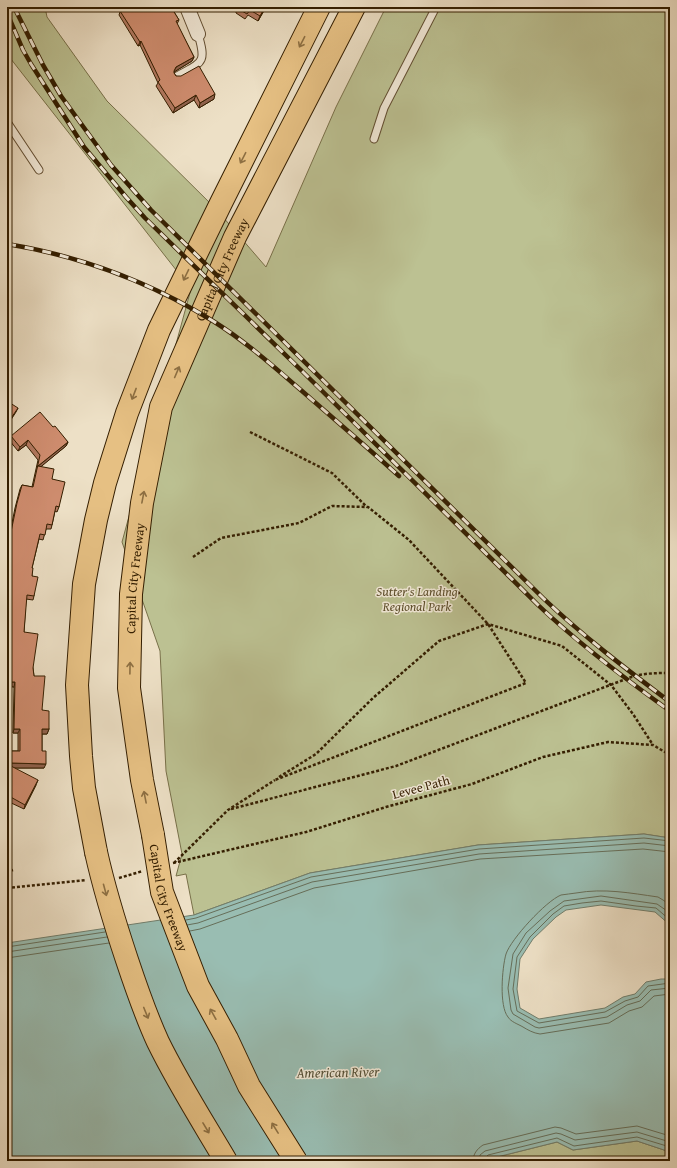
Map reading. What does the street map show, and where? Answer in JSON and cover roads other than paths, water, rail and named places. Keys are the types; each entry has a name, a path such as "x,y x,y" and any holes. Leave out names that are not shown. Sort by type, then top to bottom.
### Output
{"highway":[{"path":"226,1161 183,1090 158,1041 146,1013 134,983 112,916 96,852 84,788 77,685 84,584 96,520 105,483 127,413 159,330 319,7"},
{"name":"Capital City Freeway","path":"296,1161 249,1086 227,1039 198,986 162,892 142,780 129,688 131,594 142,502 162,407 235,237 354,7"}],"street":[{"path":"187,7 198,34"}],"lane":[{"path":"374,139 384,108 436,7"},
{"path":"177,76 199,63 202,57 198,34"},
{"path":"7,122 39,170"}],"water":[{"name":"American River","path":"644,834 670,838 670,925 655,912 601,905 566,910 556,917 533,939 520,959 517,989 520,1008 539,1019 605,1008 623,997 635,994 646,982 670,979 670,1152 637,1141 573,1150 557,1142 481,1161 7,1161 7,943 194,915 310,873 478,845"}],"railway":[{"path":"14,7 43,65 61,96 111,165 151,210 543,598 589,639 670,702"},
{"path":"7,13 23,50 31,64 84,147 145,218 538,605 602,660 670,711"},
{"path":"7,244 34,249 88,263 114,272 164,294 213,321 263,358 399,476"}],"park label":[{"name":"Sutter's Landing Regional Park","path":"417,598"}]}
